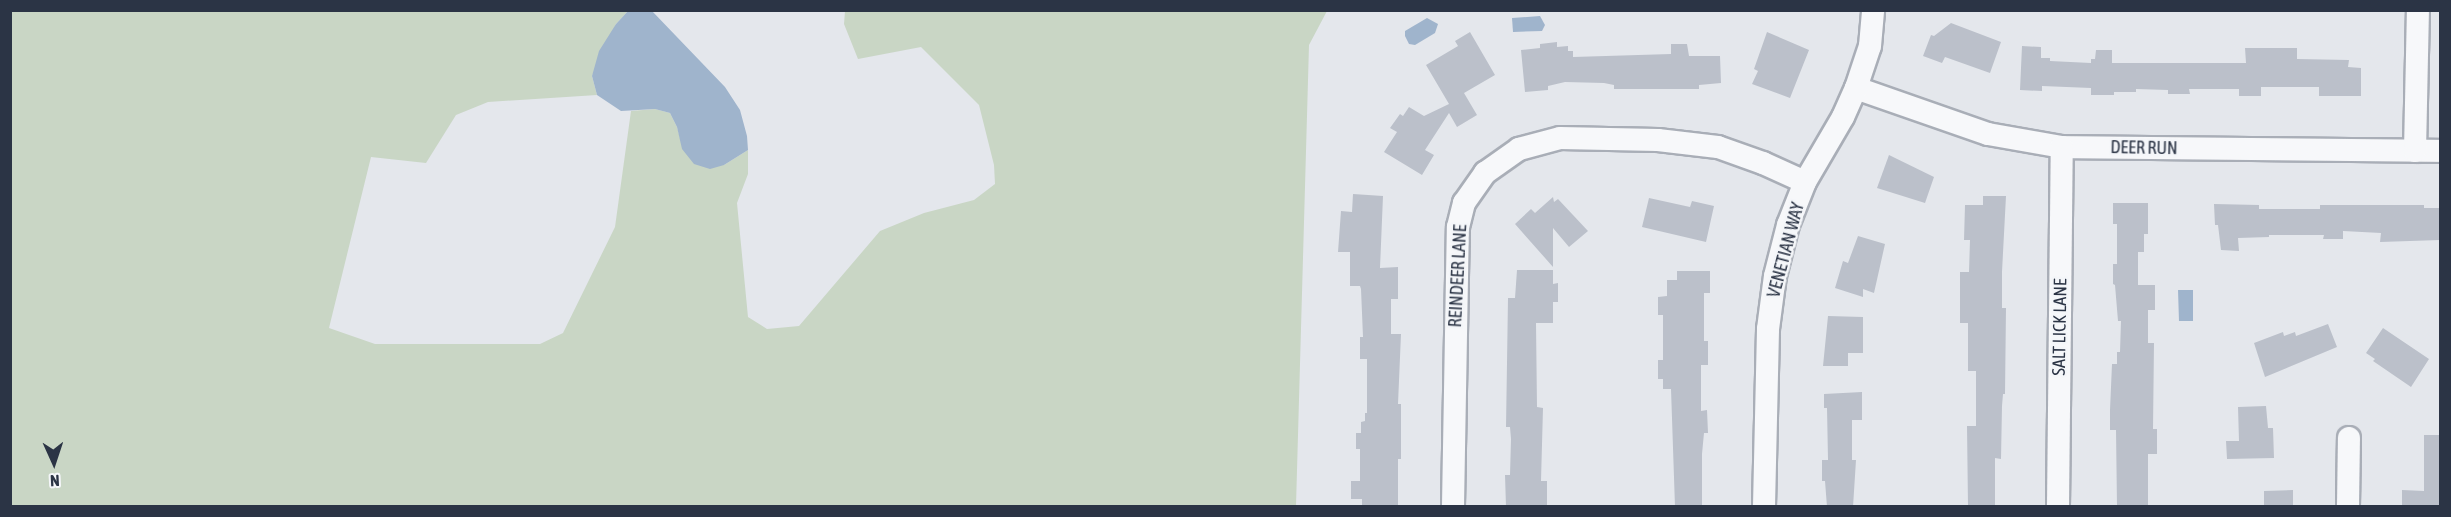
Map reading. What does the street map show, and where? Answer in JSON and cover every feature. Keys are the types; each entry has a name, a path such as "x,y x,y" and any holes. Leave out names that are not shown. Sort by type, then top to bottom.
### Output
{"street":[{"name":"VENETIAN WAY","path":"1764,507 1768,329 1775,276 1788,225 1805,182 1843,117 1856,88 1870,46 1873,10"},
{"path":"2415,151 2418,10"},
{"name":"DEER RUN","path":"1856,88 1988,134 2062,147 2440,151"},
{"name":"REINDEER LANE","path":"1453,507 1458,227 1464,202 1485,173 1519,149 1560,138 1658,140 1718,147 1763,163 1805,182"},
{"name":"SALT LICK LANE","path":"2058,507 2062,147"},
{"path":"2349,438 2349,507"}],"green space":[{"path":"10,11 628,11 616,24 592,76 597,95 488,102 456,115 426,163 371,157 329,328 375,344 540,344 563,333 615,227 631,111 655,109 670,113 677,127 683,149 724,165 748,150 748,174 737,203 748,317 767,329 799,326 880,231 924,213 974,200 995,184 994,165 979,105 921,47 858,59 844,24 845,11 1327,11 1309,45 1296,506 11,506"}],"water":[{"path":"628,11 652,11 725,87 740,110 748,150 724,165 710,169 694,164 682,149 677,127 670,113 655,109 621,111 597,95 592,76 599,51 616,24"},
{"path":"1540,16 1545,25 1542,31 1513,32 1512,18"},
{"path":"1427,18 1438,24 1435,33 1415,45 1409,44 1405,31"},
{"path":"2178,290 2193,290 2193,321 2179,321"}],"building":[{"path":"1951,23 2001,42 1990,73 1945,57 1942,63 1923,56 1931,35 1934,36"},
{"path":"1470,32 1495,75 1464,93 1477,115 1457,127 1449,113 1425,150 1434,155 1422,175 1384,152 1397,132 1390,128 1400,114 1403,116 1409,107 1424,116 1449,104 1426,65 1458,46 1455,41"},
{"path":"1767,32 1809,50 1790,98 1752,84 1758,71 1754,69"},
{"path":"1557,42 1557,47 1568,46 1568,51 1573,51 1573,57 1671,54 1671,44 1687,44 1689,56 1720,56 1721,83 1699,85 1699,89 1614,89 1614,85 1604,83 1565,82 1548,86 1548,90 1525,92 1521,50 1540,48 1540,44"},
{"path":"2022,46 2041,47 2041,58 2050,58 2050,61 2091,63 2091,59 2095,59 2096,50 2112,50 2112,63 2246,63 2245,48 2297,48 2297,59 2349,60 2348,67 2361,68 2361,96 2319,96 2319,87 2261,87 2261,96 2239,96 2239,89 2189,89 2190,94 2168,94 2168,90 2136,89 2136,92 2114,92 2114,95 2091,95 2091,88 2042,86 2042,91 2020,90"},
{"path":"1889,155 1934,177 1925,203 1877,188"},
{"path":"1353,194 1383,196 1380,268 1398,267 1398,299 1391,299 1391,334 1401,334 1398,404 1401,404 1401,459 1398,459 1398,507 1362,507 1362,499 1351,499 1351,481 1360,481 1360,449 1356,449 1356,433 1361,433 1361,422 1365,421 1365,413 1367,413 1367,359 1360,359 1360,337 1363,337 1361,289 1360,286 1350,286 1350,252 1338,252 1341,211 1352,212"},
{"path":"1983,196 2006,196 2002,272 2002,308 2006,308 2005,394 2003,394 2002,406 2001,459 1995,458 1995,507 1968,507 1967,426 1976,426 1976,371 1968,371 1968,323 1960,323 1960,272 1969,272 1970,240 1964,240 1965,205 1983,205"},
{"path":"1553,197 1554,202 1558,199 1588,231 1569,247 1553,228 1553,267 1515,224 1531,209 1535,213"},
{"path":"1649,198 1690,207 1692,201 1714,206 1706,242 1642,227"},
{"path":"2113,203 2148,203 2148,234 2144,234 2144,252 2138,252 2138,285 2155,285 2155,310 2148,310 2148,343 2154,343 2153,429 2157,429 2157,454 2148,454 2148,507 2117,507 2116,430 2110,430 2110,410 2112,364 2117,364 2117,352 2120,352 2121,321 2118,321 2115,285 2113,284 2113,264 2117,264 2117,224 2113,224"},
{"path":"2214,204 2259,205 2259,209 2320,209 2320,205 2424,205 2424,208 2440,208 2440,240 2380,242 2381,233 2343,231 2343,239 2323,239 2324,235 2269,235 2269,237 2238,238 2239,251 2221,250 2218,225 2215,225"},
{"path":"1858,236 1885,244 1874,293 1863,289 1863,297 1835,288 1843,261 1848,263"},
{"path":"1517,270 1553,270 1553,284 1558,283 1558,302 1553,302 1553,323 1536,323 1537,407 1543,408 1541,481 1547,481 1547,507 1506,507 1505,475 1510,475 1511,439 1510,427 1506,427 1508,298 1515,298"},
{"path":"1677,271 1710,271 1710,293 1704,293 1704,341 1708,341 1708,365 1701,365 1701,411 1707,410 1708,433 1704,433 1702,454 1702,507 1675,507 1671,389 1663,389 1663,379 1658,379 1658,360 1663,360 1663,315 1658,315 1658,297 1667,296 1667,280 1677,280"},
{"path":"1828,316 1863,317 1863,353 1848,353 1848,366 1823,366"},
{"path":"2328,324 2337,347 2265,377 2254,343 2283,332 2284,336 2295,332 2296,336"},
{"path":"2383,328 2429,359 2411,387 2373,361 2375,359 2366,353"},
{"path":"1862,392 1862,420 1852,420 1852,460 1856,460 1853,507 1827,507 1825,481 1822,481 1822,460 1828,460 1827,408 1824,408 1824,394"},
{"path":"2266,406 2268,428 2273,428 2274,458 2227,459 2226,441 2239,441 2238,407"},
{"path":"2424,435 2440,435 2440,507 2402,507 2402,490 2424,491"},
{"path":"2293,490 2293,507 2264,507 2264,491"}]}
